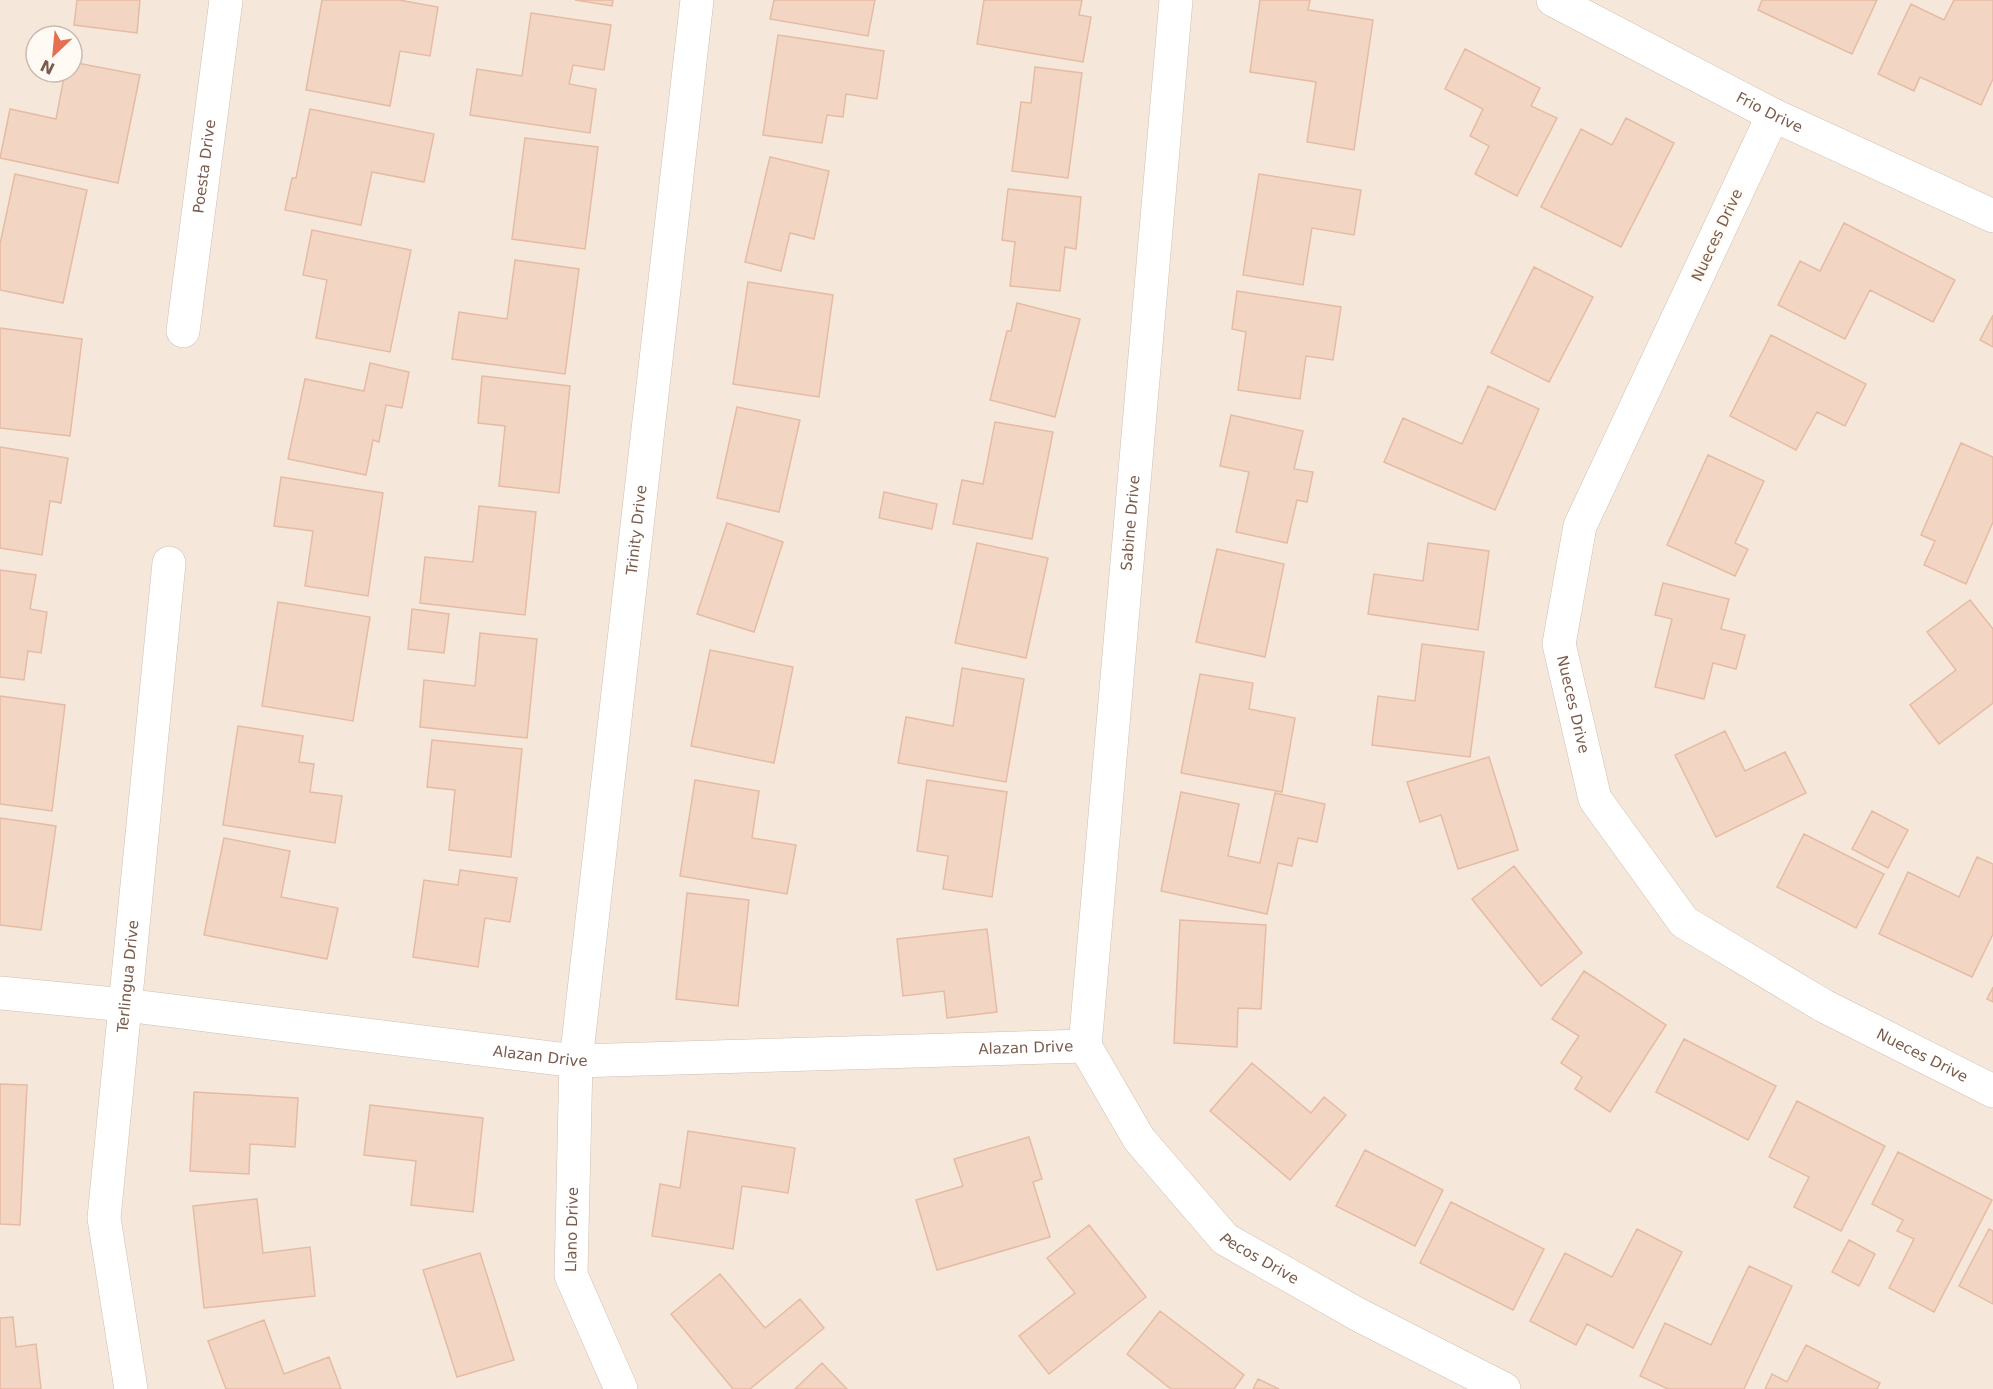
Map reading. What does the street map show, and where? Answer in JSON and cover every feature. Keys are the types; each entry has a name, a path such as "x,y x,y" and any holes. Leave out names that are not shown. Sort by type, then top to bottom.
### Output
{"street":[{"name":"Poesta Drive","path":"183,331 226,0"},
{"name":"Trinity Drive","path":"576,1061 697,0"},
{"name":"Sabine Drive","path":"1085,1046 1176,0"},
{"name":"Frio Drive","path":"1553,0 1773,115 1993,216"},
{"name":"Nueces Drive","path":"1773,115 1580,526 1559,644 1595,799 1684,922 1824,1006 1993,1090"},
{"name":"Terlingua Drive","path":"131,1389 104,1218 169,564"},
{"name":"Alazan Drive","path":"0,993 125,1005 576,1061 1085,1046"},
{"name":"Pecos Drive","path":"1085,1046 1139,1138 1225,1239 1358,1314 1504,1389"},
{"name":"Llano Drive","path":"576,1061 571,1275 621,1389"}],"shaded area":[{"path":"0,0 1993,0 1993,1389 0,1389"}],"building":[{"path":"77,0 140,0 137,33 74,24"},
{"path":"322,0 399,0 438,7 430,56 400,51 390,106 306,90"},
{"path":"575,0 613,0 612,6"},
{"path":"774,0 875,0 868,36 770,19"},
{"path":"984,0 1082,0 1079,15 1091,17 1083,62 977,44"},
{"path":"1260,0 1310,0 1308,10 1373,20 1354,150 1307,142 1316,82 1250,72"},
{"path":"1762,0 1877,0 1852,54 1758,10"},
{"path":"1954,0 1993,0 1993,79 1981,105 1920,77 1914,91 1878,74 1911,4 1944,20"},
{"path":"531,13 611,25 604,70 573,65 569,84 596,89 590,133 470,115 477,69 522,76"},
{"path":"778,35 884,51 877,99 846,94 843,117 827,115 822,143 763,135"},
{"path":"1465,49 1540,88 1531,106 1557,118 1517,196 1475,174 1489,146 1470,136 1483,109 1445,89"},
{"path":"84,64 140,75 118,183 0,158 10,109 56,119 63,84 84,84"},
{"path":"1035,67 1082,73 1068,178 1012,171 1021,102 1031,103"},
{"path":"310,109 434,134 424,182 372,172 361,225 285,210 292,178 296,178"},
{"path":"1626,118 1674,143 1621,247 1541,207 1581,129 1612,145"},
{"path":"525,138 598,147 585,249 512,239"},
{"path":"770,157 829,171 814,239 790,233 781,271 745,262"},
{"path":"15,174 87,190 63,303 0,290 0,244"},
{"path":"1259,174 1361,190 1354,235 1312,228 1303,285 1243,275"},
{"path":"1008,189 1081,197 1076,249 1065,247 1060,291 1010,286 1015,242 1002,240"},
{"path":"1844,223 1955,280 1933,322 1870,290 1845,339 1778,305 1800,261 1820,271"},
{"path":"312,230 411,250 390,352 316,338 327,280 303,275"},
{"path":"515,260 579,269 565,374 452,359 459,312 507,319"},
{"path":"1534,267 1593,297 1549,382 1491,353"},
{"path":"748,282 833,295 819,397 733,384"},
{"path":"1237,291 1341,307 1333,360 1306,356 1300,399 1238,390 1246,332 1232,329"},
{"path":"1017,303 1080,319 1055,417 990,400 1007,331 1011,331"},
{"path":"1993,315 1993,347 1980,340"},
{"path":"0,328 82,339 70,436 0,428"},
{"path":"1771,335 1866,384 1845,426 1817,412 1796,450 1730,416"},
{"path":"370,363 409,372 402,408 386,405 379,442 373,440 366,475 288,459 305,379 364,391"},
{"path":"482,376 570,386 559,493 499,486 505,426 478,423"},
{"path":"1488,386 1539,409 1495,510 1384,462 1403,418 1462,444"},
{"path":"737,407 800,420 779,512 717,498"},
{"path":"1231,415 1303,431 1294,469 1313,472 1307,502 1297,500 1287,543 1236,532 1249,472 1220,466"},
{"path":"995,422 1053,432 1032,539 953,524 962,480 983,484"},
{"path":"1961,443 1993,457 1993,522 1966,584 1924,565 1935,541 1921,535"},
{"path":"0,447 68,458 61,503 50,501 42,555 0,548"},
{"path":"1708,455 1764,481 1735,543 1748,549 1735,576 1667,545"},
{"path":"281,477 383,493 368,596 305,586 313,531 274,526"},
{"path":"884,492 937,504 932,529 879,518"},
{"path":"479,506 536,512 525,615 420,603 425,557 473,562"},
{"path":"727,523 783,542 754,632 697,614"},
{"path":"977,543 1048,558 1026,658 955,643"},
{"path":"1428,543 1489,551 1478,630 1368,614 1374,574 1423,581"},
{"path":"1217,549 1284,564 1265,657 1196,642"},
{"path":"0,570 36,575 30,609 47,612 41,653 28,651 24,680 0,677"},
{"path":"1663,583 1729,599 1721,629 1745,635 1736,669 1713,663 1704,699 1655,687 1672,619 1655,615"},
{"path":"1970,600 1993,629 1993,703 1939,744 1910,705 1956,670 1927,632"},
{"path":"278,602 370,617 353,721 262,706"},
{"path":"412,609 449,614 444,653 408,649"},
{"path":"480,633 537,639 527,738 420,727 424,680 475,686"},
{"path":"1422,644 1484,652 1470,757 1372,745 1378,696 1415,701"},
{"path":"710,650 793,667 774,763 691,746"},
{"path":"962,668 1024,679 1006,782 898,763 906,717 953,726"},
{"path":"1200,674 1253,683 1249,709 1295,718 1282,792 1181,773"},
{"path":"0,696 65,705 52,811 0,804"},
{"path":"238,726 303,736 299,762 314,764 310,792 342,796 335,843 223,825"},
{"path":"1725,731 1745,771 1785,752 1806,793 1716,837 1675,755"},
{"path":"432,740 522,749 511,857 449,850 455,790 427,787"},
{"path":"1489,757 1518,850 1458,869 1441,815 1420,822 1407,782"},
{"path":"695,780 759,791 752,838 796,845 787,894 680,876"},
{"path":"927,780 1007,792 992,897 943,889 948,856 917,851"},
{"path":"1181,792 1239,804 1228,856 1260,863 1275,793 1325,804 1317,842 1298,838 1292,866 1278,863 1267,914 1161,891"},
{"path":"1872,811 1908,830 1888,868 1852,849"},
{"path":"0,818 56,826 41,930 0,925"},
{"path":"1804,834 1884,874 1856,928 1777,887"},
{"path":"224,838 290,851 281,897 338,908 327,959 204,935"},
{"path":"1977,857 1993,864 1993,934 1972,977 1879,934 1908,872 1959,897"},
{"path":"1514,866 1582,953 1541,986 1472,899"},
{"path":"460,870 517,878 510,922 485,918 478,967 413,957 424,880 458,885"},
{"path":"687,893 749,900 738,1006 676,999"},
{"path":"1180,920 1266,925 1261,1009 1238,1008 1237,1047 1174,1043"},
{"path":"987,929 997,1012 947,1018 944,991 903,996 897,939"},
{"path":"1584,971 1666,1025 1610,1112 1575,1089 1582,1077 1561,1063 1579,1036 1552,1019"},
{"path":"1993,987 1993,1002 1987,999"},
{"path":"1684,1039 1776,1086 1748,1140 1656,1092"},
{"path":"1252,1063 1311,1113 1324,1097 1346,1115 1290,1180 1210,1111"},
{"path":"0,1084 27,1085 20,1225 0,1224"},
{"path":"194,1092 298,1098 295,1147 250,1144 249,1174 190,1171"},
{"path":"1797,1101 1885,1146 1841,1231 1794,1207 1809,1177 1769,1157"},
{"path":"370,1105 483,1118 473,1212 411,1205 416,1161 364,1155"},
{"path":"688,1131 795,1148 788,1193 742,1186 733,1249 652,1236 660,1184 680,1188"},
{"path":"1029,1137 1042,1179 1033,1182 1050,1237 937,1270 916,1200 963,1186 954,1159"},
{"path":"1365,1150 1443,1190 1415,1246 1336,1206"},
{"path":"1898,1152 1992,1200 1934,1312 1889,1288 1914,1239 1897,1231 1903,1220 1872,1204"},
{"path":"257,1199 263,1253 310,1247 315,1296 204,1308 193,1206"},
{"path":"1451,1202 1544,1249 1513,1310 1420,1263"},
{"path":"1089,1225 1146,1297 1049,1374 1019,1336 1075,1293 1047,1258"},
{"path":"1637,1229 1682,1252 1633,1348 1587,1324 1576,1345 1530,1321 1565,1253 1612,1277"},
{"path":"1989,1229 1993,1231 1993,1304 1959,1286"},
{"path":"1849,1240 1875,1254 1859,1286 1832,1272"},
{"path":"480,1253 514,1360 457,1377 423,1270"},
{"path":"1749,1266 1792,1286 1744,1389 1668,1389 1640,1376 1665,1323 1711,1345"},
{"path":"720,1274 765,1328 800,1299 824,1328 750,1389 733,1389 671,1314"},
{"path":"1160,1311 1244,1375 1234,1389 1171,1389 1127,1354"},
{"path":"13,1317 16,1347 36,1344 41,1389 0,1389 0,1318"},
{"path":"264,1320 284,1374 329,1357 341,1389 226,1389 208,1341"},
{"path":"1806,1345 1880,1383 1877,1389 1765,1389 1772,1374 1787,1382"},
{"path":"822,1363 847,1389 795,1389"},
{"path":"1258,1379 1279,1389 1253,1389"}]}
